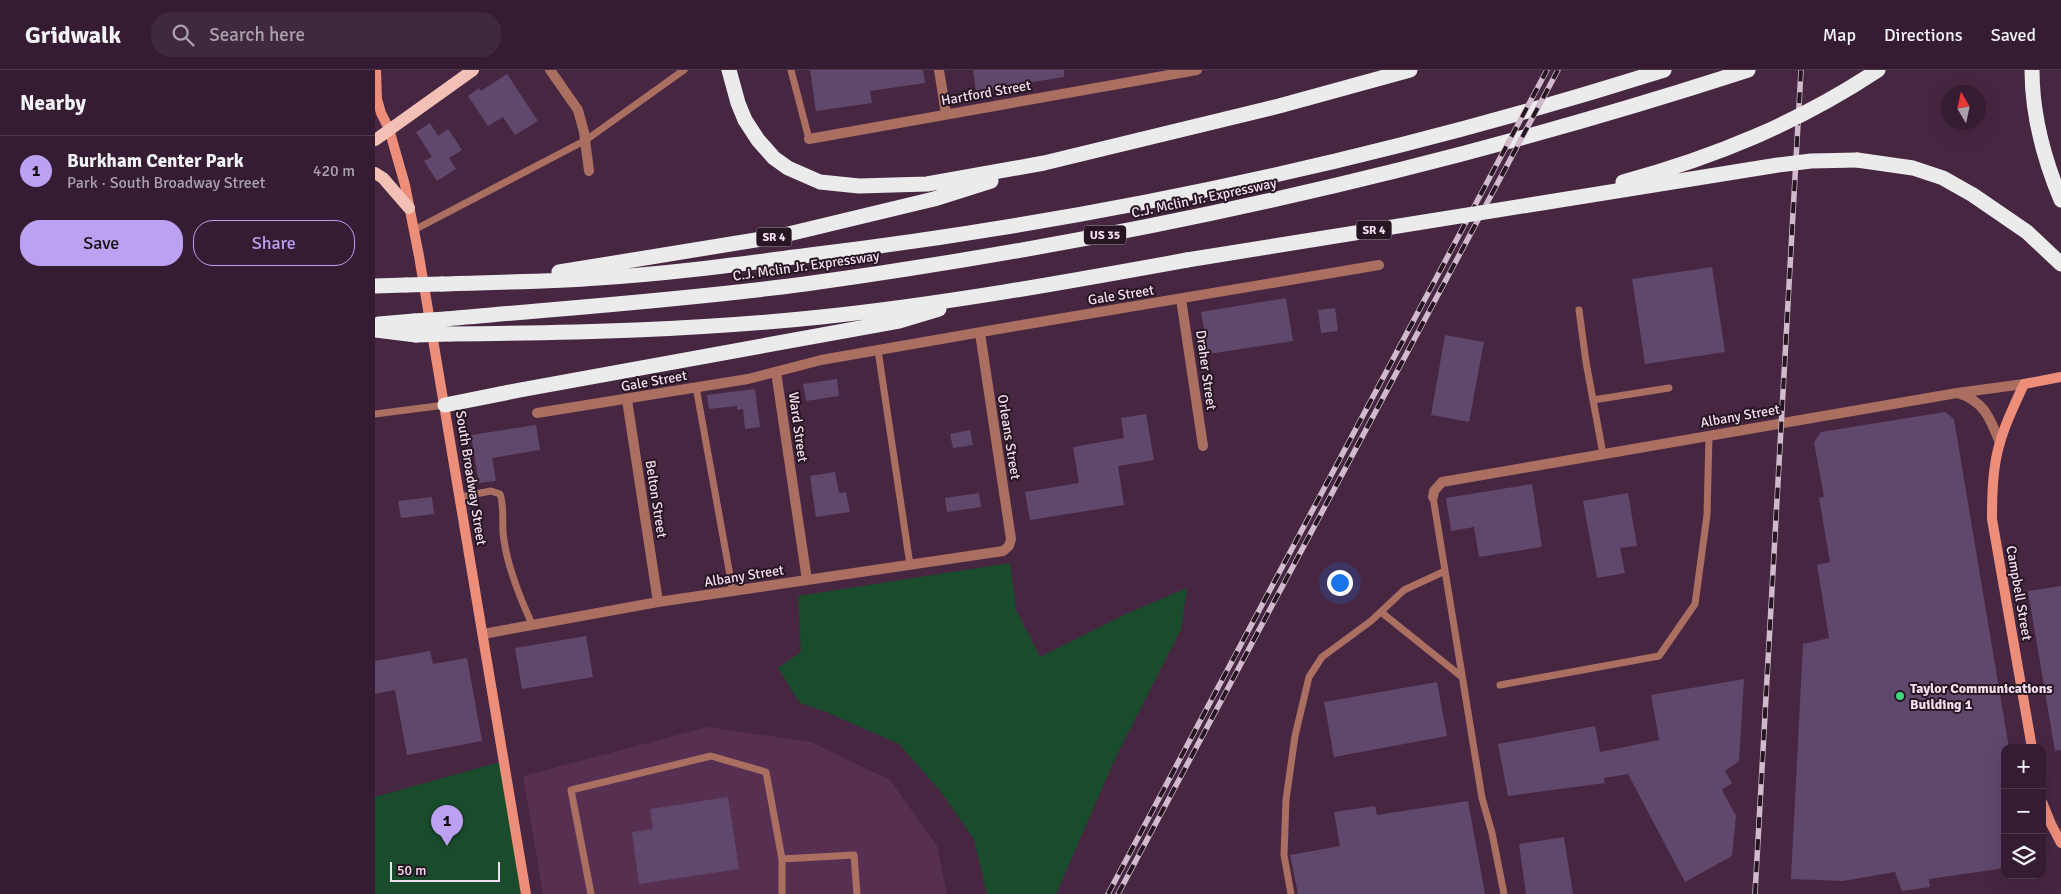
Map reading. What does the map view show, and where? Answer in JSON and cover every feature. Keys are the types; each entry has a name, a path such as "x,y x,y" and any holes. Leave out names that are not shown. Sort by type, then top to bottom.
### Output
{"highway":[{"path":"729,70 745,120 758,140 774,158 788,168 820,182 845,186 927,184 1044,163"},
{"name":"SR 4","path":"498,282 780,236 934,199 1044,163 1279,106 1410,70"},
{"name":"C.J. Mclin Jr. Expressway","path":"498,282 599,278 709,268 876,247 1116,208 1227,185 1466,128 1664,70"},
{"name":"C.J. Mclin Jr. Expressway","path":"415,328 446,318 661,300 802,284 976,258 1155,226 1386,174 1556,129 1748,70"},
{"name":"SR 4","path":"375,330 415,328 450,334 575,333 702,327 821,317 981,296 1187,260 1561,199 1669,170 1763,134 1809,112 1878,70"},
{"path":"2032,70 2033,99 2038,126 2053,182 2061,200"},
{"path":"1561,199 1658,186 1779,165 1857,160 1913,168 1943,178 1973,195 2027,232 2061,264"},
{"name":"US 35","path":"375,286 498,282"},
{"path":"445,405 899,321 981,296"},
{"name":"US 35","path":"375,324 415,328"}],"main road":[{"path":"375,140 473,70"},
{"path":"375,173 383,178 409,208"}],"street":[{"name":"South Broadway Street","path":"376,70 376,85 381,113 389,129 414,230 526,894"},
{"path":"550,70 578,110 585,140 589,171"},
{"path":"939,70 945,114"},
{"name":"Hartford Street","path":"809,139 1147,74 1197,70"},
{"name":"Gale Street","path":"873,351 1379,265"},
{"name":"Draher Street","path":"1181,299 1203,446"},
{"name":"Orleans Street","path":"980,332 1011,539 1009,546"},
{"path":"776,372 821,360 873,351"},
{"name":"Gale Street","path":"537,413 627,400 631,397 776,372"},
{"name":"Ward Street","path":"776,372 807,580"},
{"name":"Albany Street","path":"1433,497 1434,491 1442,482 1957,393 2061,377"},
{"name":"Campbell Street","path":"2024,384 2000,443 1995,463 1992,489 1992,520 2031,744"},
{"path":"1957,393 1969,397 1988,414 2000,443"},
{"name":"Belton Street","path":"627,400 658,602"},
{"name":"Albany Street","path":"483,634 658,602 1003,550 1009,546"},
{"path":"2046,812 2061,843"}],"lane":[{"path":"414,230 585,140 683,70"},
{"path":"791,70 809,139"},
{"path":"1579,310 1603,454"},
{"path":"873,351 910,565"},
{"path":"696,387 733,592"},
{"path":"1593,400 1669,388"},
{"path":"375,414 445,405"},
{"path":"1500,685 1659,656 1695,604 1707,515 1709,436"},
{"path":"460,497 491,492 499,494 502,499 501,525 507,556 521,600 527,609 532,624"},
{"path":"1433,497 1482,798 1492,833 1504,894"},
{"path":"1291,894 1284,855 1286,800 1295,736 1309,677 1322,657 1371,622 1404,590 1445,571"},
{"path":"1381,612 1462,677"},
{"path":"591,894 571,790 711,756 766,772 782,859 783,894"},
{"path":"782,859 854,855 857,894"}],"shaded area":[{"path":"708,727 811,742 890,780 937,846 947,894 543,894 523,776"}],"green space":[{"path":"1010,563 1016,610 1040,657 1128,613 1187,588 1181,629 1114,761 1056,894 987,894 974,840 942,793 899,744 824,711 800,703 778,668 801,652 798,596"},
{"path":"504,761 526,894 375,894 375,797"}],"building":[{"path":"810,70 923,70 925,83 870,91 872,103 816,111"},
{"path":"973,70 1064,70 1064,77 976,91"},
{"path":"507,74 538,121 515,135 503,117 488,126 468,96 479,88 481,91"},
{"path":"430,123 438,136 448,129 462,150 449,158 456,169 437,181 424,161 432,157 416,132"},
{"path":"1712,267 1725,352 1645,364 1632,279"},
{"path":"1286,298 1293,341 1208,354 1201,312"},
{"path":"1335,308 1338,331 1321,333 1318,310"},
{"path":"1445,335 1484,342 1469,422 1431,415"},
{"path":"837,379 839,396 806,401 803,384"},
{"path":"755,389 760,427 745,429 743,409 737,410 737,406 709,409 707,395"},
{"name":"Taylor Communications Building 1","path":"1945,412 1954,419 2008,744 2001,744 2001,869 1929,879 1930,887 1902,891 1895,872 1843,881 1791,879 1803,644 1829,638 1817,565 1830,562 1819,498 1824,497 1814,442 1821,432"},
{"path":"1146,414 1154,460 1118,466 1124,505 1030,520 1025,492 1079,483 1073,447 1124,438 1121,418"},
{"path":"536,425 540,450 492,458 496,481 479,483 471,435"},
{"path":"970,430 973,445 953,448 950,434"},
{"path":"835,472 839,493 846,492 850,512 816,517 810,476"},
{"path":"1532,484 1542,547 1479,557 1474,527 1451,531 1446,498"},
{"path":"979,493 981,507 947,512 945,498"},
{"path":"1628,493 1637,546 1620,548 1625,573 1597,578 1583,501"},
{"path":"432,497 434,514 401,518 398,501"},
{"path":"2061,586 2061,750 2055,751 2028,591"},
{"path":"586,636 593,677 522,689 515,648"},
{"path":"430,651 433,664 467,658 482,741 407,755 395,690 375,694 375,661"},
{"path":"1744,679 1739,761 1725,771 1732,783 1722,790 1736,816 1732,856 1685,882 1628,774 1604,778 1605,783 1508,796 1498,744 1595,726 1600,752 1659,740 1651,695"},
{"path":"1437,682 1447,736 1334,757 1324,702"},
{"path":"728,797 739,869 639,884 632,832 653,829 650,809"},
{"path":"1468,801 1485,894 1298,894 1290,855 1340,846 1334,812 1375,806 1377,815"},
{"path":"1564,837 1573,894 1526,894 1519,844"}],"railway":[{"path":"1108,894 1547,70"},
{"path":"1118,894 1558,70"},
{"path":"1755,894 1801,70"}],"place":[{"name":"Taylor Communications Building 1","path":"1900,696"},
{"name":"Burkham Center Park","path":"447,846"}]}
